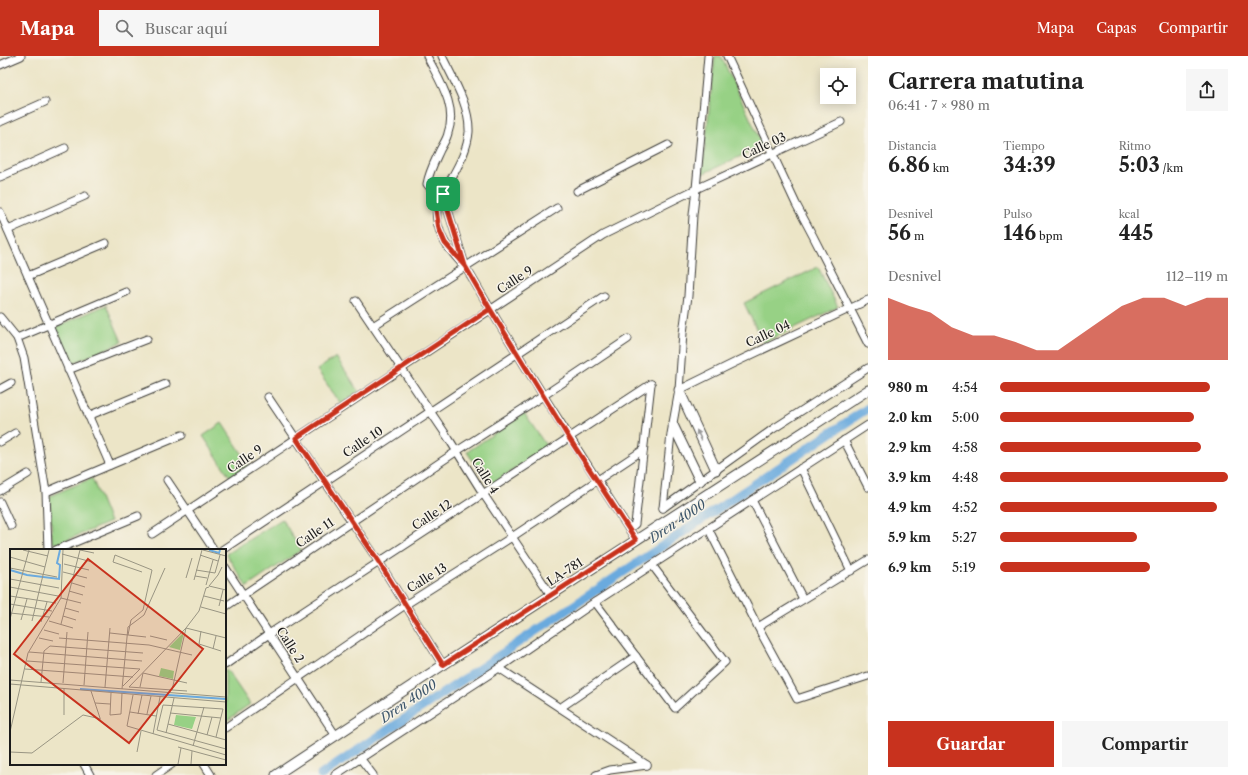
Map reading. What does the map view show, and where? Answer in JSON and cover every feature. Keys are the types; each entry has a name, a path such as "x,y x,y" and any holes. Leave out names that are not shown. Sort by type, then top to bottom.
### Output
{"street":[{"path":"0,65 22,56"},
{"path":"427,56 447,95 451,115 448,133 439,151 427,184 431,189 443,194"},
{"path":"442,56 462,99 468,117 469,132 464,152 436,210 439,229 445,243 465,266 569,438 636,540"},
{"path":"708,56 679,390 672,425 663,508 773,429 868,368"},
{"path":"727,56 772,155 868,344"},
{"path":"0,122 45,102"},
{"name":"Calle 03","path":"696,189 841,122"},
{"path":"576,191 668,145"},
{"path":"0,177 65,148"},
{"name":"Calle 9","path":"152,534 603,235 696,189"},
{"path":"443,194 465,266"},
{"path":"8,230 85,196"},
{"path":"373,326 557,208"},
{"path":"0,212 110,465"},
{"path":"28,276 106,242"},
{"path":"17,338 126,292"},
{"name":"Calle 10","path":"224,549 604,296"},
{"name":"Calle 04","path":"679,390 868,300"},
{"name":"Calle 4","path":"356,301 402,368 551,595"},
{"path":"0,317 17,338 24,358 46,492 48,549"},
{"path":"68,370 147,339"},
{"name":"Calle 11","path":"226,605 628,339"},
{"path":"0,389 11,383"},
{"path":"88,416 166,384"},
{"name":"Calle 12","path":"226,664 269,634 484,495 651,384 643,450"},
{"path":"679,390 716,470"},
{"name":"LA-781","path":"276,775 868,390"},
{"path":"268,397 379,562 443,665"},
{"path":"335,775 498,668 595,602 868,424"},
{"path":"672,425 700,481"},
{"path":"0,442 16,433"},
{"path":"46,492 182,435"},
{"path":"844,440 868,487"},
{"path":"628,529 635,524 643,450"},
{"name":"Calle 13","path":"226,727 405,605 512,537 643,450"},
{"path":"801,468 850,571"},
{"path":"0,491 28,474"},
{"path":"167,480 213,549"},
{"path":"752,500 803,599"},
{"path":"0,502 10,526"},
{"path":"58,549 138,516"},
{"path":"708,528 758,627 797,699 868,676"},
{"path":"758,627 868,560"},
{"path":"595,602 675,708 725,662 652,565"},
{"name":"Calle 2","path":"226,568 336,736"},
{"path":"560,708 636,656"},
{"path":"498,668 647,765 610,770 596,775"},
{"path":"360,758 373,775"},
{"path":"85,765 90,775"},
{"path":"156,775 171,765"},
{"path":"205,765 211,775"}],"green space":[{"path":"715,56 721,56 763,146 702,174"},
{"path":"818,267 838,307 763,343 744,303"},
{"path":"106,305 122,342 71,364 56,327"},
{"path":"336,357 359,391 341,404 317,370"},
{"path":"524,413 547,447 490,486 467,452"},
{"path":"222,423 249,464 230,477 203,436"},
{"path":"92,478 110,522 57,544 52,542 50,496"},
{"path":"282,519 301,550 247,587 226,554"},
{"path":"226,670 250,704 226,721"}],"waterway":[{"name":"Dren 4000","path":"321,775 868,408"}],"route":[{"path":"443,194 436,210 439,229 445,243 465,266 569,438 636,540 443,665 379,562 296,438 490,309 465,266 443,194"}]}
